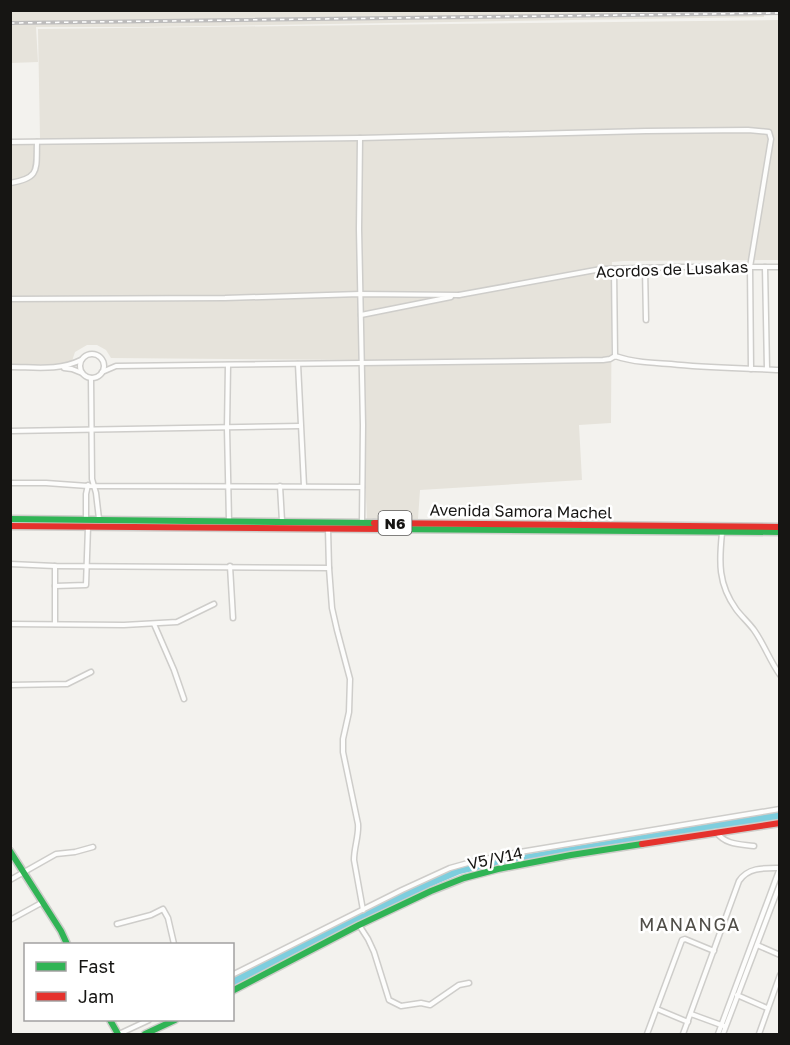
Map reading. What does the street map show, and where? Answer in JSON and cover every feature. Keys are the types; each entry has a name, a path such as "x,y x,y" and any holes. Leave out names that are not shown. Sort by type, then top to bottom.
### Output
{"main road":[{"name":"Avenida Samora Machel","path":"10,519 67,523"},
{"name":"Avenida Samora Machel","path":"87,523 99,519 328,525 362,523 722,529 780,532"},
{"name":"Avenida Samora Machel","path":"10,526 87,523 722,529 780,527"},
{"path":"234,991 359,925 448,884 483,873 571,855 716,832 779,825"},
{"path":"10,851 61,931 66,943"},
{"path":"111,1021 119,1035"},
{"path":"149,1034 173,1021"}],"street":[{"path":"10,142 360,138 646,131 748,130 769,132 771,139 750,267 751,369"},
{"path":"360,138 362,523"},
{"path":"10,183 31,177 36,171 37,142"},
{"path":"765,267 767,369"},
{"name":"Acordos de Lusakas","path":"459,295 601,269 780,267"},
{"path":"645,268 646,320"},
{"path":"614,269 615,356"},
{"path":"10,299 360,294 459,295"},
{"path":"361,315 459,295"},
{"path":"58,367 81,360 90,354 97,355 102,360 117,366"},
{"path":"102,372 117,366 603,360 615,356 627,360 661,364 780,370"},
{"path":"81,360 82,373"},
{"path":"10,367 58,367 72,369 91,378 98,377 102,372 104,366 102,360"},
{"path":"298,364 304,486"},
{"path":"228,365 229,521"},
{"path":"91,378 92,479 99,519"},
{"path":"10,431 300,426"},
{"path":"55,586 86,585 86,494 92,479"},
{"path":"10,483 88,486 362,487"},
{"path":"280,486 282,522"},
{"path":"328,525 334,621 350,679 349,712 343,745 359,831 354,860 363,910"},
{"path":"722,529 720,570 725,591 755,631 780,675"},
{"path":"10,564 329,568"},
{"path":"55,566 55,624"},
{"path":"230,567 233,618"},
{"path":"10,624 124,625 179,622 214,604"},
{"path":"154,624 184,699"},
{"path":"10,685 67,684 91,672"},
{"name":"V5/V14","path":"234,974 450,868 475,861 612,836 780,809"},
{"path":"716,832 721,839 727,842 754,846"},
{"path":"10,880 56,854 93,847"},
{"path":"683,1035 739,881 756,869 780,868 724,1026 723,1035"},
{"path":"735,995 780,884"},
{"path":"10,920 43,902"},
{"path":"117,924 151,915 163,909 168,918 174,943"},
{"path":"359,925 374,952 387,997 393,1003 401,1006 421,1003 430,1005 459,985 470,983"},
{"path":"647,1035 682,940 685,939 714,951"},
{"path":"757,945 780,955"},
{"path":"759,1034 780,975"},
{"path":"735,995 767,1008"},
{"path":"657,1010 688,1022"},
{"path":"691,1014 724,1026"},
{"path":"119,1035 147,1021"},
{"path":"718,1035 724,1026"}],"shaded area":[{"path":"11,11 764,11 764,17 36,27 38,62 11,63"},
{"path":"779,20 779,260 612,262 611,423 579,425 582,480 420,490 418,519 367,520 360,360 111,358 106,350 97,345 87,345 75,352 71,364 11,365 10,143 40,139 38,29"}],"water":[{"path":"779,812 779,820 503,864 460,874 358,922 234,986 234,977 403,891 447,871 479,862"}],"railway":[{"path":"10,23 780,13"}],"traffic: fast":[{"path":"10,519 374,523"},
{"path":"383,529 780,532"},
{"path":"234,990 359,925 464,878 571,855 642,844"},
{"path":"10,851 67,943"},
{"path":"111,1021 118,1034"},
{"path":"145,1034 173,1021"}],"traffic: jam":[{"path":"374,523 780,527"},
{"path":"10,526 383,529"},
{"path":"642,844 780,823"}],"district":[{"name":"MANANGA","path":"690,924"}]}
